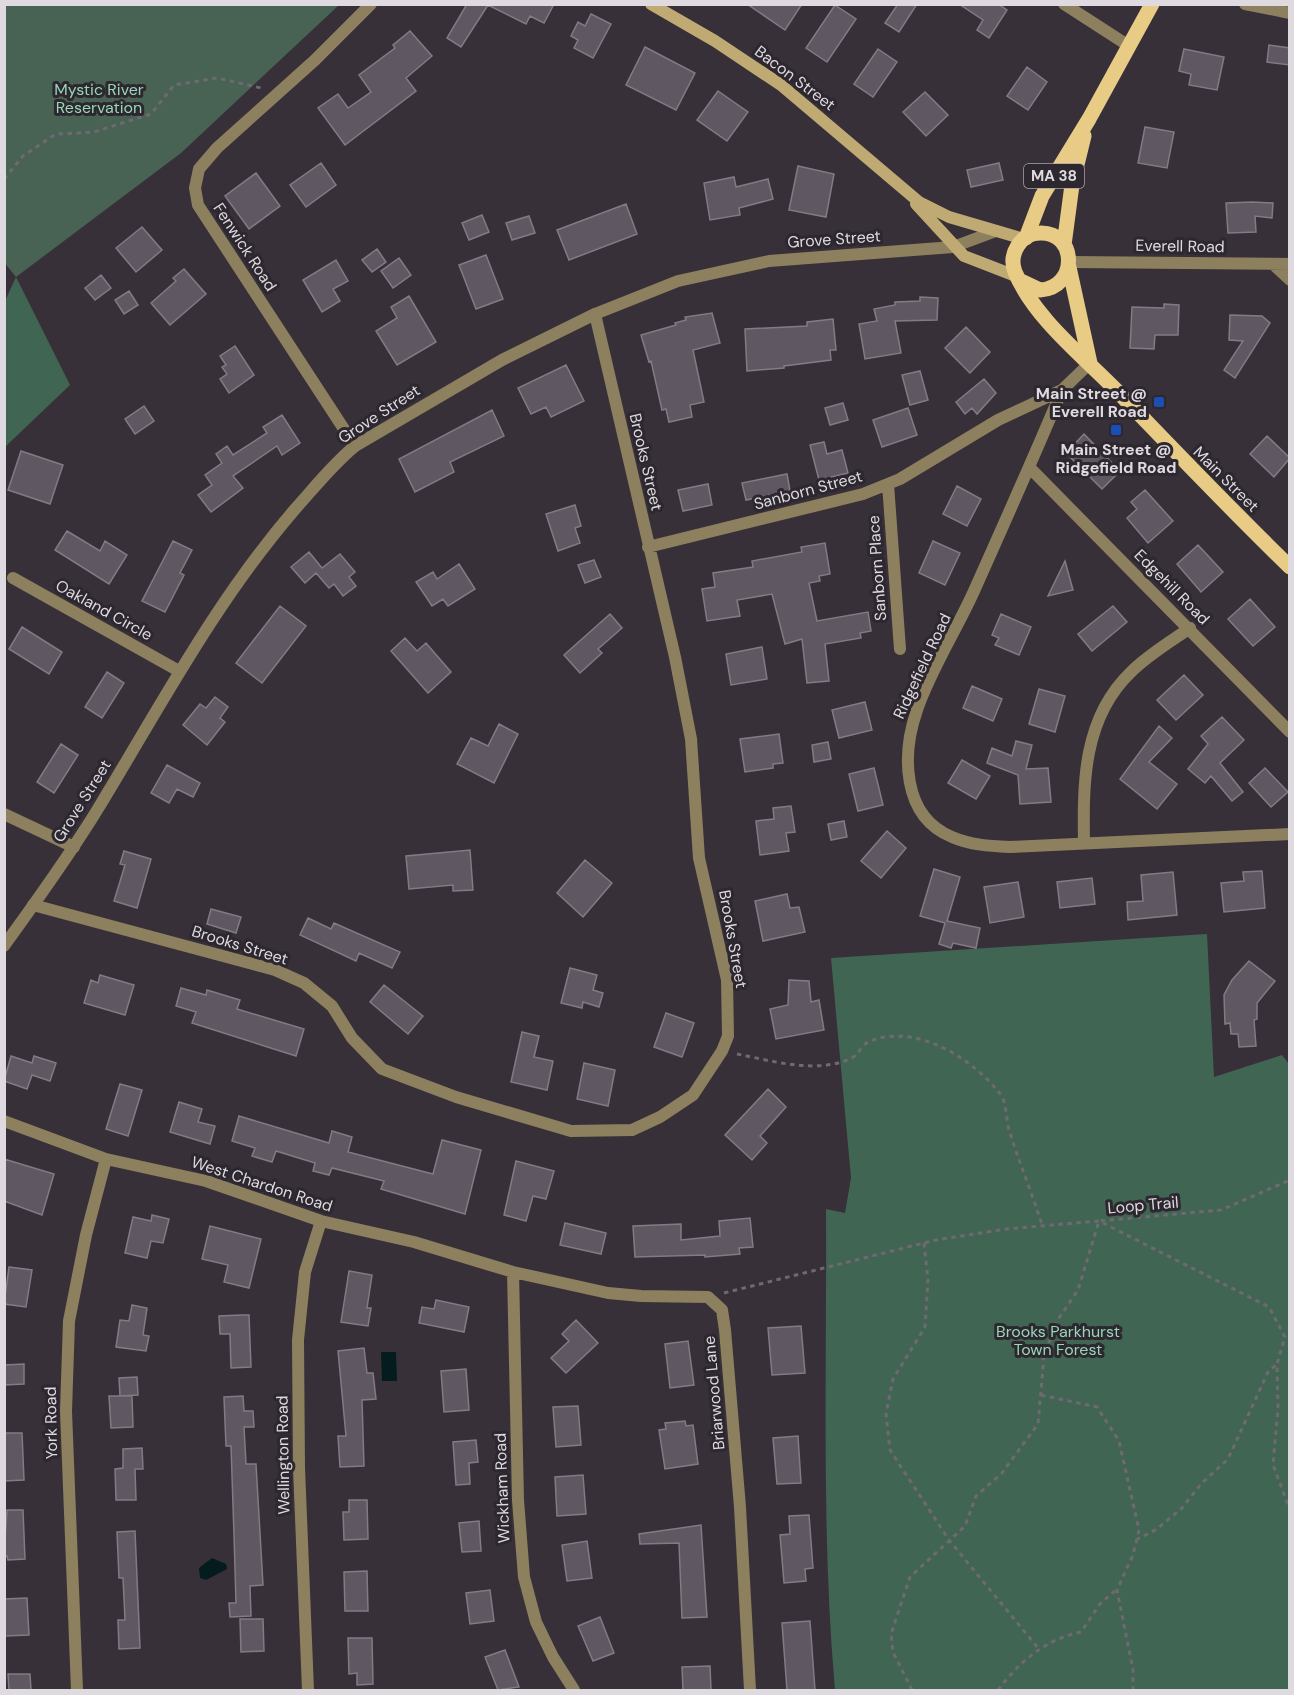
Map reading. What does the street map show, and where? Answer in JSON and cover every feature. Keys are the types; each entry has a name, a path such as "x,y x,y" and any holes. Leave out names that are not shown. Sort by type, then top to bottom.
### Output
{"main road":[{"name":"Bacon Street","path":"651,4 715,41 781,85 908,194 953,247 970,260 1019,279"},
{"name":"MA 38","path":"1019,279 1013,260 1017,247 1025,238 1041,196 1089,119 1152,4"},
{"name":"MA 38","path":"1089,119 1072,185 1064,245 1090,363"},
{"name":"Bacon Street","path":"908,194 949,217 1025,238"},
{"path":"1025,238 1034,234 1047,234 1064,245"},
{"path":"1019,279 1032,288 1047,289 1061,282 1069,264"},
{"name":"Main Street","path":"1019,279 1048,321 1173,451 1290,567"}],"street":[{"name":"Fenwick Road","path":"355,446 198,205 195,188 199,169 217,148 281,93 371,4"},
{"path":"1064,4 1129,46"},
{"path":"1245,4 1290,13"},
{"name":"Grove Street","path":"4,946 74,847 179,671 269,539 338,460 355,446 502,360 595,314 678,281 739,266 799,258 953,247 996,231"},
{"name":"Everell Road","path":"1069,264 1290,264"},
{"path":"1273,264 1290,280"},
{"name":"Brooks Street","path":"33,905 275,970 304,983 332,1006 351,1038 382,1069 417,1084 571,1131 632,1130 660,1117 693,1095 722,1051 728,1036 727,980 699,858 694,767 688,725 595,314"},
{"name":"Ridgefield Road","path":"1090,363 1062,390 1030,468 964,614 918,707 907,754 908,773 914,796 930,822 951,837 969,843 1010,847 1290,834"},
{"name":"Sanborn Street","path":"648,547 841,501 888,484 998,420 1062,390"},
{"name":"Edgehill Road","path":"1030,468 1290,732"},
{"name":"Sanborn Place","path":"888,484 900,649"},
{"name":"Oakland Circle","path":"13,578 179,671"},
{"path":"1084,843 1083,778 1096,723 1113,693 1131,671 1190,628"},
{"path":"4,814 74,847"},
{"name":"West Chardon Road","path":"4,1121 106,1159 206,1181 321,1221 414,1242 513,1272"},
{"name":"York Road","path":"77,1690 66,1411 69,1321 86,1235 106,1159"},
{"name":"Wellington Road","path":"308,1690 299,1468 298,1340 305,1272 321,1221"},
{"path":"513,1272 608,1293 708,1297"},
{"name":"Wickham Road","path":"513,1272 518,1500 524,1577 536,1622 553,1657 574,1690"},
{"name":"Briarwood Lane","path":"708,1297 722,1311 725,1330 740,1507 750,1690"}],"path":[{"path":"4,179 23,156 56,134 94,132 151,114 174,85 217,78 281,93"},
{"path":"722,1051 791,1065 829,1066 852,1059 868,1041 900,1037 927,1038 978,1072 1002,1097 1008,1129 1042,1225"},
{"name":"Loop Trail","path":"912,1690 893,1652 891,1634 910,1577 965,1526 976,1496 1002,1473 1038,1424 1044,1356 1057,1321 1078,1290 1099,1221 1221,1210 1290,1180"},
{"path":"708,1297 924,1244 1042,1225 1099,1221 1269,1307 1285,1337 1277,1364 1278,1408 1273,1465 1290,1510"},
{"path":"924,1244 928,1280 925,1327 893,1380 886,1414 890,1450 949,1540 1038,1648"},
{"path":"1136,1540 1157,1529 1182,1508 1201,1484 1228,1459 1268,1372 1277,1364"},
{"path":"998,1690 1038,1648 1063,1636 1081,1632 1100,1604 1117,1590 1133,1555 1139,1530 1119,1441 1102,1415 1096,1407 1041,1395"},
{"path":"1117,1590 1133,1670 1133,1690"}],"green space":[{"name":"Mystic River Reservation","path":"4,5 339,5 181,153 16,277 4,262"},
{"path":"16,277 70,385 6,446 5,451 5,301"},
{"name":"Brooks Parkhurst Town Forest","path":"1207,934 1214,1077 1282,1055 1289,1064 1289,1690 835,1690 826,1510 826,1209 845,1213 851,1178 831,958"}],"shaded area":[{"path":"381,1352 396,1352 397,1381 382,1381"},
{"path":"212,1558 226,1564 227,1569 206,1580 200,1578 199,1568"}],"building":[{"path":"467,4 554,4 544,23 530,16 526,24 488,5 461,47 447,38"},
{"path":"747,4 802,4 785,30"},
{"path":"898,4 917,4 899,32 885,23"},
{"path":"959,4 998,4 1007,10 989,38 977,30 983,20"},
{"path":"835,5 856,19 827,62 806,48"},
{"path":"591,14 611,24 593,58 574,48 578,40 571,36 578,22 585,26"},
{"path":"410,31 432,56 406,78 416,91 345,145 318,108 338,94 348,108 371,92 359,75 395,48 393,45"},
{"path":"1269,45 1290,48 1290,65 1267,62"},
{"path":"645,47 695,73 676,110 626,85"},
{"path":"878,49 897,62 873,97 854,84"},
{"path":"1184,49 1224,57 1217,90 1189,85 1191,74 1179,71"},
{"path":"1027,67 1047,82 1028,110 1007,96"},
{"path":"718,91 748,112 727,141 697,120"},
{"path":"925,92 948,115 926,136 903,112"},
{"path":"1145,127 1174,132 1167,168 1138,163"},
{"path":"321,163 336,185 306,207 290,185"},
{"path":"999,163 1003,180 971,187 967,170"},
{"path":"798,166 834,174 826,217 789,210"},
{"path":"256,173 280,206 249,229 225,196"},
{"path":"734,177 736,187 768,179 773,199 739,208 740,215 710,220 704,183"},
{"path":"1226,203 1273,203 1272,218 1255,216 1256,232 1228,233"},
{"path":"626,204 637,234 569,260 557,230"},
{"path":"482,215 489,232 469,240 462,223"},
{"path":"529,216 535,233 512,240 506,223"},
{"path":"142,227 162,250 136,272 116,248"},
{"path":"377,249 386,262 372,272 362,260"},
{"path":"486,255 503,299 476,309 459,265"},
{"path":"399,258 411,275 393,288 381,271"},
{"path":"336,260 348,281 333,289 340,301 322,312 303,280"},
{"path":"184,269 206,294 170,325 151,303 176,281 173,278"},
{"path":"101,275 111,288 95,300 85,288"},
{"path":"129,291 138,305 124,314 115,300"},
{"path":"409,296 436,342 397,365 376,331 397,318 391,307"},
{"path":"920,297 938,298 937,320 895,321 901,353 865,359 859,324 877,321 874,309 895,305 895,302 920,301"},
{"path":"1164,304 1179,305 1178,335 1155,335 1154,349 1130,348 1132,307 1164,308"},
{"path":"712,313 720,343 693,350 704,402 690,405 692,417 669,422 666,409 662,410 651,361 649,362 641,335 676,325 675,323 686,320 685,317"},
{"path":"1230,315 1262,316 1270,323 1235,378 1224,370 1243,341 1229,340"},
{"path":"833,319 836,350 830,350 831,360 784,366 784,368 747,371 745,329 807,326 807,322"},
{"path":"966,327 990,352 970,373 945,348"},
{"path":"235,346 254,375 229,393 220,379 227,374 222,367 226,365 220,356"},
{"path":"566,365 584,401 551,417 546,407 531,414 518,388"},
{"path":"920,371 928,400 910,405 902,375"},
{"path":"984,379 996,393 977,414 972,408 965,414 956,402"},
{"path":"843,403 848,420 830,425 825,408"},
{"path":"144,406 154,421 135,434 125,419"},
{"path":"908,408 917,435 882,447 873,420"},
{"path":"492,410 504,436 450,462 454,472 415,492 399,459"},
{"path":"282,415 300,443 282,455 277,446 233,476 243,488 211,512 198,495 212,485 205,475 222,463 216,454 227,446 233,455 267,433 263,427"},
{"path":"1084,434 1120,471 1102,489 1066,453"},
{"path":"1267,436 1290,458 1274,477 1250,454"},
{"path":"824,442 827,454 842,450 848,473 819,480 810,445"},
{"path":"21,451 63,465 50,504 8,490"},
{"path":"787,474 790,491 746,500 742,483"},
{"path":"708,484 712,505 683,511 678,490"},
{"path":"957,486 981,499 967,526 943,514"},
{"path":"1145,490 1173,521 1148,543 1127,518 1137,509 1131,502"},
{"path":"575,505 581,526 575,528 580,543 558,551 546,514"},
{"path":"67,531 100,551 105,541 127,555 109,584 55,550"},
{"path":"173,541 192,550 180,573 184,575 165,612 142,601"},
{"path":"933,541 960,553 945,585 919,573"},
{"path":"825,543 830,574 819,576 820,581 809,583 817,621 868,612 871,631 860,633 861,638 825,644 829,681 807,683 802,639 785,644 772,594 737,600 740,616 707,621 702,589 715,587 713,573 753,567 752,561 802,552 801,547"},
{"path":"1198,545 1223,572 1201,592 1177,564"},
{"path":"309,552 322,568 340,554 355,572 349,577 356,586 343,596 334,584 329,588 316,573 305,583 291,567"},
{"path":"594,560 601,577 585,583 578,565"},
{"path":"1065,561 1073,590 1048,596"},
{"path":"459,564 475,589 448,606 443,599 432,606 416,582 433,572 437,579"},
{"path":"1250,599 1275,627 1253,646 1228,619"},
{"path":"280,606 306,626 262,683 236,663"},
{"path":"1113,606 1127,622 1092,651 1078,634"},
{"path":"610,614 622,628 598,649 602,653 580,673 564,655"},
{"path":"1001,614 1031,627 1019,655 995,645 999,638 992,635"},
{"path":"22,627 62,652 49,674 9,649"},
{"path":"405,638 417,651 426,643 451,672 428,693 391,651"},
{"path":"762,647 767,679 731,685 726,654"},
{"path":"107,672 124,683 102,718 85,707"},
{"path":"1184,675 1203,695 1176,720 1157,700"},
{"path":"972,686 1002,699 993,721 963,708"},
{"path":"1039,689 1065,696 1055,732 1029,724"},
{"path":"215,697 228,707 220,718 225,722 207,745 183,725 200,704 206,708"},
{"path":"865,702 872,730 839,738 832,710"},
{"path":"1222,717 1244,740 1220,763 1243,792 1232,801 1211,776 1205,783 1188,769 1208,744 1201,736"},
{"path":"499,724 518,734 494,783 457,764 471,738 488,746"},
{"path":"1159,726 1172,738 1149,762 1177,784 1157,809 1120,779"},
{"path":"779,734 783,763 773,764 773,768 745,772 740,739"},
{"path":"1016,741 1032,745 1026,769 1048,768 1051,802 1020,804 1018,775 987,763 992,748 1012,756"},
{"path":"828,742 831,759 814,762 812,745"},
{"path":"61,744 78,755 54,793 37,782"},
{"path":"962,760 990,776 976,799 948,783"},
{"path":"167,765 200,783 193,797 177,789 169,803 151,793"},
{"path":"874,768 883,805 858,811 849,774"},
{"path":"1265,768 1288,792 1271,807 1249,783"},
{"path":"791,806 795,832 786,833 789,851 760,855 756,821 774,819 773,808"},
{"path":"844,821 847,837 831,840 828,824"},
{"path":"887,831 906,848 881,878 861,861"},
{"path":"470,850 473,890 453,891 453,885 409,889 406,856"},
{"path":"124,851 151,859 137,908 114,901 125,865 120,864"},
{"path":"585,860 612,883 583,917 557,893"},
{"path":"934,869 960,877 947,921 980,928 976,948 953,943 951,948 939,944 945,923 920,916"},
{"path":"1262,871 1265,908 1224,912 1221,883 1244,881 1243,872"},
{"path":"1173,872 1177,915 1128,920 1127,902 1143,901 1141,875"},
{"path":"1092,878 1095,904 1060,908 1057,882"},
{"path":"1018,882 1024,917 990,923 984,887"},
{"path":"787,894 790,908 799,907 805,932 763,941 755,901"},
{"path":"211,909 241,917 236,933 207,924"},
{"path":"308,918 331,929 334,923 400,952 392,968 359,953 356,961 300,935"},
{"path":"1249,961 1275,981 1257,1003 1257,1019 1254,1020 1256,1046 1239,1047 1238,1034 1231,1034 1230,1023 1225,1024 1224,995 1232,980"},
{"path":"570,968 597,975 593,990 603,993 599,1007 583,1002 582,1008 561,1003"},
{"path":"100,975 134,985 125,1015 84,1003 91,980 98,983"},
{"path":"789,980 809,981 811,1002 819,1000 824,1030 776,1039 770,1009 788,1005"},
{"path":"384,985 423,1016 408,1034 370,1002"},
{"path":"181,988 206,995 207,990 240,1000 237,1009 304,1029 296,1056 192,1023 196,1012 176,1006"},
{"path":"666,1013 694,1023 682,1057 654,1047"},
{"path":"522,1032 539,1036 534,1057 553,1061 547,1090 511,1082"},
{"path":"11,1056 32,1063 34,1056 56,1063 50,1081 32,1075 27,1089 4,1081"},
{"path":"584,1063 615,1070 608,1106 577,1099"},
{"path":"120,1084 142,1090 128,1136 106,1129"},
{"path":"768,1089 786,1107 760,1136 767,1143 752,1160 725,1135"},
{"path":"179,1102 202,1109 198,1122 215,1126 210,1144 170,1132"},
{"path":"239,1116 329,1143 332,1131 352,1137 348,1152 433,1174 442,1140 481,1150 465,1214 381,1189 384,1181 332,1168 329,1175 313,1171 315,1163 276,1151 272,1162 252,1156 255,1148 232,1141"},
{"path":"4,1159 54,1174 42,1215 4,1201"},
{"path":"516,1161 554,1171 546,1199 533,1196 526,1221 504,1215"},
{"path":"152,1215 169,1219 163,1243 151,1241 147,1258 125,1253 133,1217 151,1221"},
{"path":"750,1218 753,1247 739,1248 740,1254 705,1257 705,1255 635,1257 633,1226 681,1224 681,1240 720,1236 719,1221"},
{"path":"565,1223 606,1233 601,1254 560,1245"},
{"path":"210,1226 261,1239 249,1288 224,1282 228,1265 202,1259"},
{"path":"9,1267 32,1270 26,1307 4,1304"},
{"path":"349,1271 372,1275 367,1308 371,1308 368,1326 341,1322"},
{"path":"436,1300 469,1307 464,1332 419,1323 422,1307 434,1309"},
{"path":"132,1305 147,1308 143,1335 149,1336 146,1351 116,1347 120,1320 129,1321"},
{"path":"249,1315 251,1367 231,1368 230,1334 220,1334 219,1316"},
{"path":"576,1320 598,1343 566,1373 551,1358 569,1341 562,1334"},
{"path":"801,1326 805,1373 772,1375 768,1328"},
{"path":"688,1341 694,1385 670,1388 665,1344"},
{"path":"364,1348 367,1373 373,1373 376,1399 362,1400 364,1466 340,1467 338,1436 346,1436 338,1351"},
{"path":"24,1364 24,1384 4,1385 4,1365"},
{"path":"466,1369 469,1410 444,1412 441,1371"},
{"path":"137,1377 138,1395 120,1396 119,1378"},
{"path":"109,1396 132,1396 133,1427 111,1428"},
{"path":"243,1396 244,1411 253,1411 254,1427 244,1427 246,1464 256,1464 263,1585 250,1586 251,1616 230,1617 229,1603 236,1603 231,1446 226,1446 224,1397"},
{"path":"578,1406 581,1445 556,1447 553,1407"},
{"path":"685,1421 686,1426 693,1425 698,1464 665,1469 659,1430 666,1429 665,1423"},
{"path":"4,1433 22,1433 24,1480 4,1481"},
{"path":"798,1436 801,1483 777,1484 773,1438"},
{"path":"476,1440 478,1462 469,1463 470,1484 456,1485 453,1442"},
{"path":"142,1448 143,1469 135,1469 136,1500 116,1500 115,1469 123,1468 123,1449"},
{"path":"583,1475 586,1514 557,1516 555,1477"},
{"path":"349,1500 367,1500 368,1539 344,1540 343,1512 349,1512"},
{"path":"7,1510 23,1510 25,1559 8,1560 7,1556 4,1556"},
{"path":"809,1515 813,1568 805,1569 806,1581 784,1583 780,1535 790,1534 789,1516"},
{"path":"479,1521 481,1551 462,1552 459,1523"},
{"path":"701,1525 707,1617 682,1618 679,1543 640,1544 639,1534"},
{"path":"135,1531 140,1648 119,1649 118,1620 125,1620 123,1578 119,1578 117,1532"},
{"path":"587,1541 592,1578 567,1581 562,1545"},
{"path":"367,1571 368,1611 345,1611 344,1572"},
{"path":"490,1590 494,1621 470,1624 466,1593"},
{"path":"27,1598 29,1635 5,1636 4,1599"},
{"path":"600,1617 614,1653 593,1661 578,1626"},
{"path":"240,1619 263,1619 264,1651 241,1652"},
{"path":"810,1621 815,1690 787,1690 782,1623"},
{"path":"348,1638 372,1638 373,1684 357,1685 357,1673 349,1674"},
{"path":"505,1650 519,1687 498,1690 485,1657"},
{"path":"710,1666 711,1690 683,1690 682,1667"},
{"path":"8,1674 30,1674 31,1690 9,1690"}],"place":[{"name":"Main Street @ Everell Road","path":"1159,402"},
{"name":"Main Street @ Ridgefield Road","path":"1116,430"}]}
